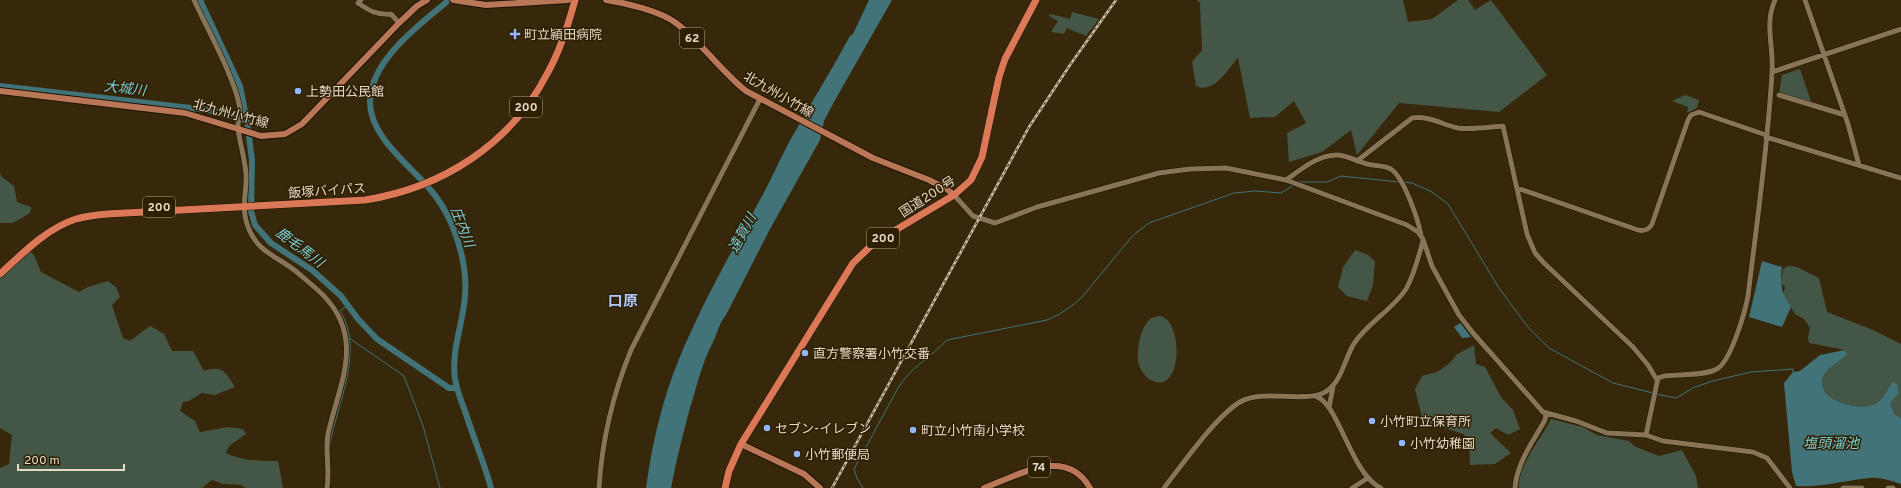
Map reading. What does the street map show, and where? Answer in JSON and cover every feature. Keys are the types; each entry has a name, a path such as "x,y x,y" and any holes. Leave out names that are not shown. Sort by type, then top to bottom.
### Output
{"highway":[{"name":"200","path":"433,178 473,154 505,126 521,108 545,71 564,26 569,0"},
{"name":"200","path":"0,269 53,227 74,217 108,210 245,205 362,196 412,187 433,178 469,161 489,146 524,110 547,75 558,53 575,0"},
{"name":"国道200号","path":"725,488 729,471 741,444 853,263 874,243 954,194 971,180 978,168 999,77 1005,59 1036,0"},
{"name":"200","path":"0,274 53,227"}],"main road":[{"name":"北九州小竹線","path":"0,91 185,112 257,134 278,135 293,131 302,124 399,23 417,6 428,0"},
{"path":"453,0 486,5 569,0"},
{"name":"北九州小竹線","path":"606,0 656,14 674,22 730,78 746,91 880,162 929,180 954,194"},
{"path":"741,444 804,474 820,488"},
{"name":"74","path":"984,488 1031,470 1055,465 1069,468 1077,473 1090,488"}],"street":[{"path":"194,0 229,78 238,104 239,129 246,172 245,205 247,224 256,243 261,249 284,262 323,296 336,312 343,327 347,341 346,365 326,448 327,488"},
{"path":"361,0 358,3 370,12 391,14 399,23"},
{"path":"1646,435 1657,380 1661,376 1708,372 1717,369 1725,361 1743,319 1748,296 1766,136 1772,72 1769,24 1775,0"},
{"path":"1805,0 1845,115 1859,165"},
{"path":"1772,72 1824,56 1901,29"},
{"path":"1779,95 1845,115"},
{"path":"599,488 602,454 609,418 631,350 761,99"},
{"path":"1517,188 1638,230 1649,228 1652,224 1688,120 1691,115 1699,112 1766,136 1901,178"},
{"path":"1357,161 1412,118 1423,117 1446,125 1461,128 1503,126 1527,234 1535,253 1638,352 1648,364 1657,380"},
{"path":"1286,180 1319,159 1338,155 1385,167 1397,175 1403,185 1432,266 1459,315 1534,403 1546,413 1576,421 1607,433 1646,435 1663,441 1749,451 1762,454 1773,464 1790,488"},
{"path":"954,194 972,216 995,223 1037,207 1142,177 1174,170 1226,168 1286,180 1406,226 1422,238"},
{"path":"1329,408 1333,386 1355,343 1368,326 1405,289 1422,238"},
{"path":"1315,396 1327,391 1333,386"},
{"path":"1164,488 1203,438 1232,407 1242,400 1260,397 1315,396 1321,398 1329,408 1353,455 1368,478 1381,488"},
{"path":"1515,488 1517,474 1522,461 1545,420 1546,413"},
{"path":"1352,488 1368,478"},
{"path":"1843,488 1862,488"},
{"path":"1888,488 1893,488"}],"green space":[{"path":"1197,0 1403,0 1408,22 1432,19 1458,0 1468,0 1475,10 1491,0 1547,75 1499,112 1399,103 1357,155 1351,130 1322,152 1289,162 1287,133 1306,123 1294,101 1275,117 1250,118 1238,58 1220,80 1214,84 1203,88 1196,86 1192,62 1202,50 1200,3"},
{"path":"1072,12 1099,19 1086,36 1067,28 1064,34 1051,32 1058,21 1049,16 1050,14 1070,19"},
{"path":"1800,69 1812,104 1779,94 1782,75"},
{"path":"1685,95 1699,100 1697,108 1687,113 1688,107 1672,101"},
{"path":"0,173 2,177 14,186 17,202 31,207 30,213 13,223 0,223"},
{"path":"1355,250 1368,255 1375,261 1373,285 1367,301 1347,296 1338,287 1343,267"},
{"path":"30,251 34,255 41,272 79,292 88,287 108,281 116,287 120,297 112,305 123,338 130,341 150,326 164,334 172,351 193,351 204,371 210,369 220,369 223,371 235,387 215,395 202,393 189,401 183,402 180,411 195,421 200,432 228,427 243,429 246,434 229,446 226,453 232,456 258,461 278,461 283,488 246,488 241,485 223,484 212,480 202,488 0,488 0,468 9,464 12,435 0,428 0,274"},
{"path":"1788,266 1797,267 1819,278 1827,312 1873,330 1901,344 1901,418 1894,414 1890,403 1892,382 1880,400 1871,405 1861,406 1841,403 1832,398 1826,392 1822,385 1823,377 1830,368 1847,354 1845,350 1809,343 1808,338 1810,328 1804,319 1795,314 1783,295 1785,287 1781,283 1783,269"},
{"path":"1160,316 1168,321 1173,331 1176,344 1176,357 1174,370 1168,379 1160,383 1149,379 1145,375 1139,366 1138,356 1140,338 1144,327 1151,318"},
{"path":"1474,345 1476,364 1485,367 1501,397 1513,410 1520,429 1508,435 1496,428 1490,433 1511,453 1495,464 1470,465 1469,439 1463,434 1423,421 1415,389 1422,376 1437,372 1450,363 1456,355"},
{"path":"1551,419 1583,427 1597,435 1629,441 1634,446 1659,456 1682,450 1696,476 1698,488 1519,488 1519,479 1526,462"}],"water":[{"name":"遠賀川","path":"869,0 892,0 834,102 824,121 820,140 770,229 720,324 697,383 682,438 671,488 646,488 651,455 663,406 679,359 697,318 791,138 850,36 853,34"},
{"path":"1762,261 1782,267 1782,288 1791,307 1782,327 1749,317"},
{"path":"1460,323 1471,337 1462,338 1454,327"},
{"name":"塩頭溜池","path":"1845,350 1847,354 1828,370 1823,377 1822,385 1832,398 1841,403 1851,405 1871,405 1880,400 1892,382 1897,384 1898,394 1890,403 1894,414 1901,418 1901,484 1874,478 1814,486 1796,486 1792,472 1784,383 1793,372 1800,371 1820,355"}],"waterway":[{"name":"鹿毛馬川","path":"200,0 240,86 247,121 252,160 251,211 255,225 271,243 312,270 341,296 358,319 377,339 449,388 457,388"},
{"name":"庄内川","path":"449,0 399,44 379,71 372,86 370,101 371,114 376,126 391,148 428,187 438,200 450,220 458,242 463,260 465,296 456,347 454,368 455,379 459,395 491,488"},
{"name":"大城川","path":"0,86 208,110 224,113 244,120"},
{"path":"1298,182 1327,182 1341,176 1399,182"},
{"path":"1404,182 1412,183 1432,192 1448,204 1499,288 1527,326 1549,348 1613,383 1653,393"},
{"path":"863,488 854,469 898,388 908,374 947,340 1047,320 1062,313 1083,296 1129,240 1149,223 1234,193 1255,191 1281,193 1294,185"},
{"path":"330,444 350,360 350,343 347,327 340,311 348,305"},
{"path":"349,338 404,376 423,426 440,488"},
{"path":"1656,394 1676,398 1695,387 1751,372 1793,369 1793,372"}],"railway":[{"path":"832,488 1029,127 1070,65 1116,0"}],"place":[{"name":"町立頴田病院","path":"515,34"},
{"name":"上勢田公民館","path":"298,91"},
{"name":"直方警察署小竹交番","path":"805,353"},
{"name":"小竹町立保育所","path":"1372,421"},
{"name":"セブン-イレブン","path":"767,428"},
{"name":"町立小竹南小学校","path":"913,430"},
{"name":"小竹幼稚園","path":"1402,443"},
{"name":"小竹郵便局","path":"797,454"}],"district":[{"name":"口原","path":"623,301"}]}
